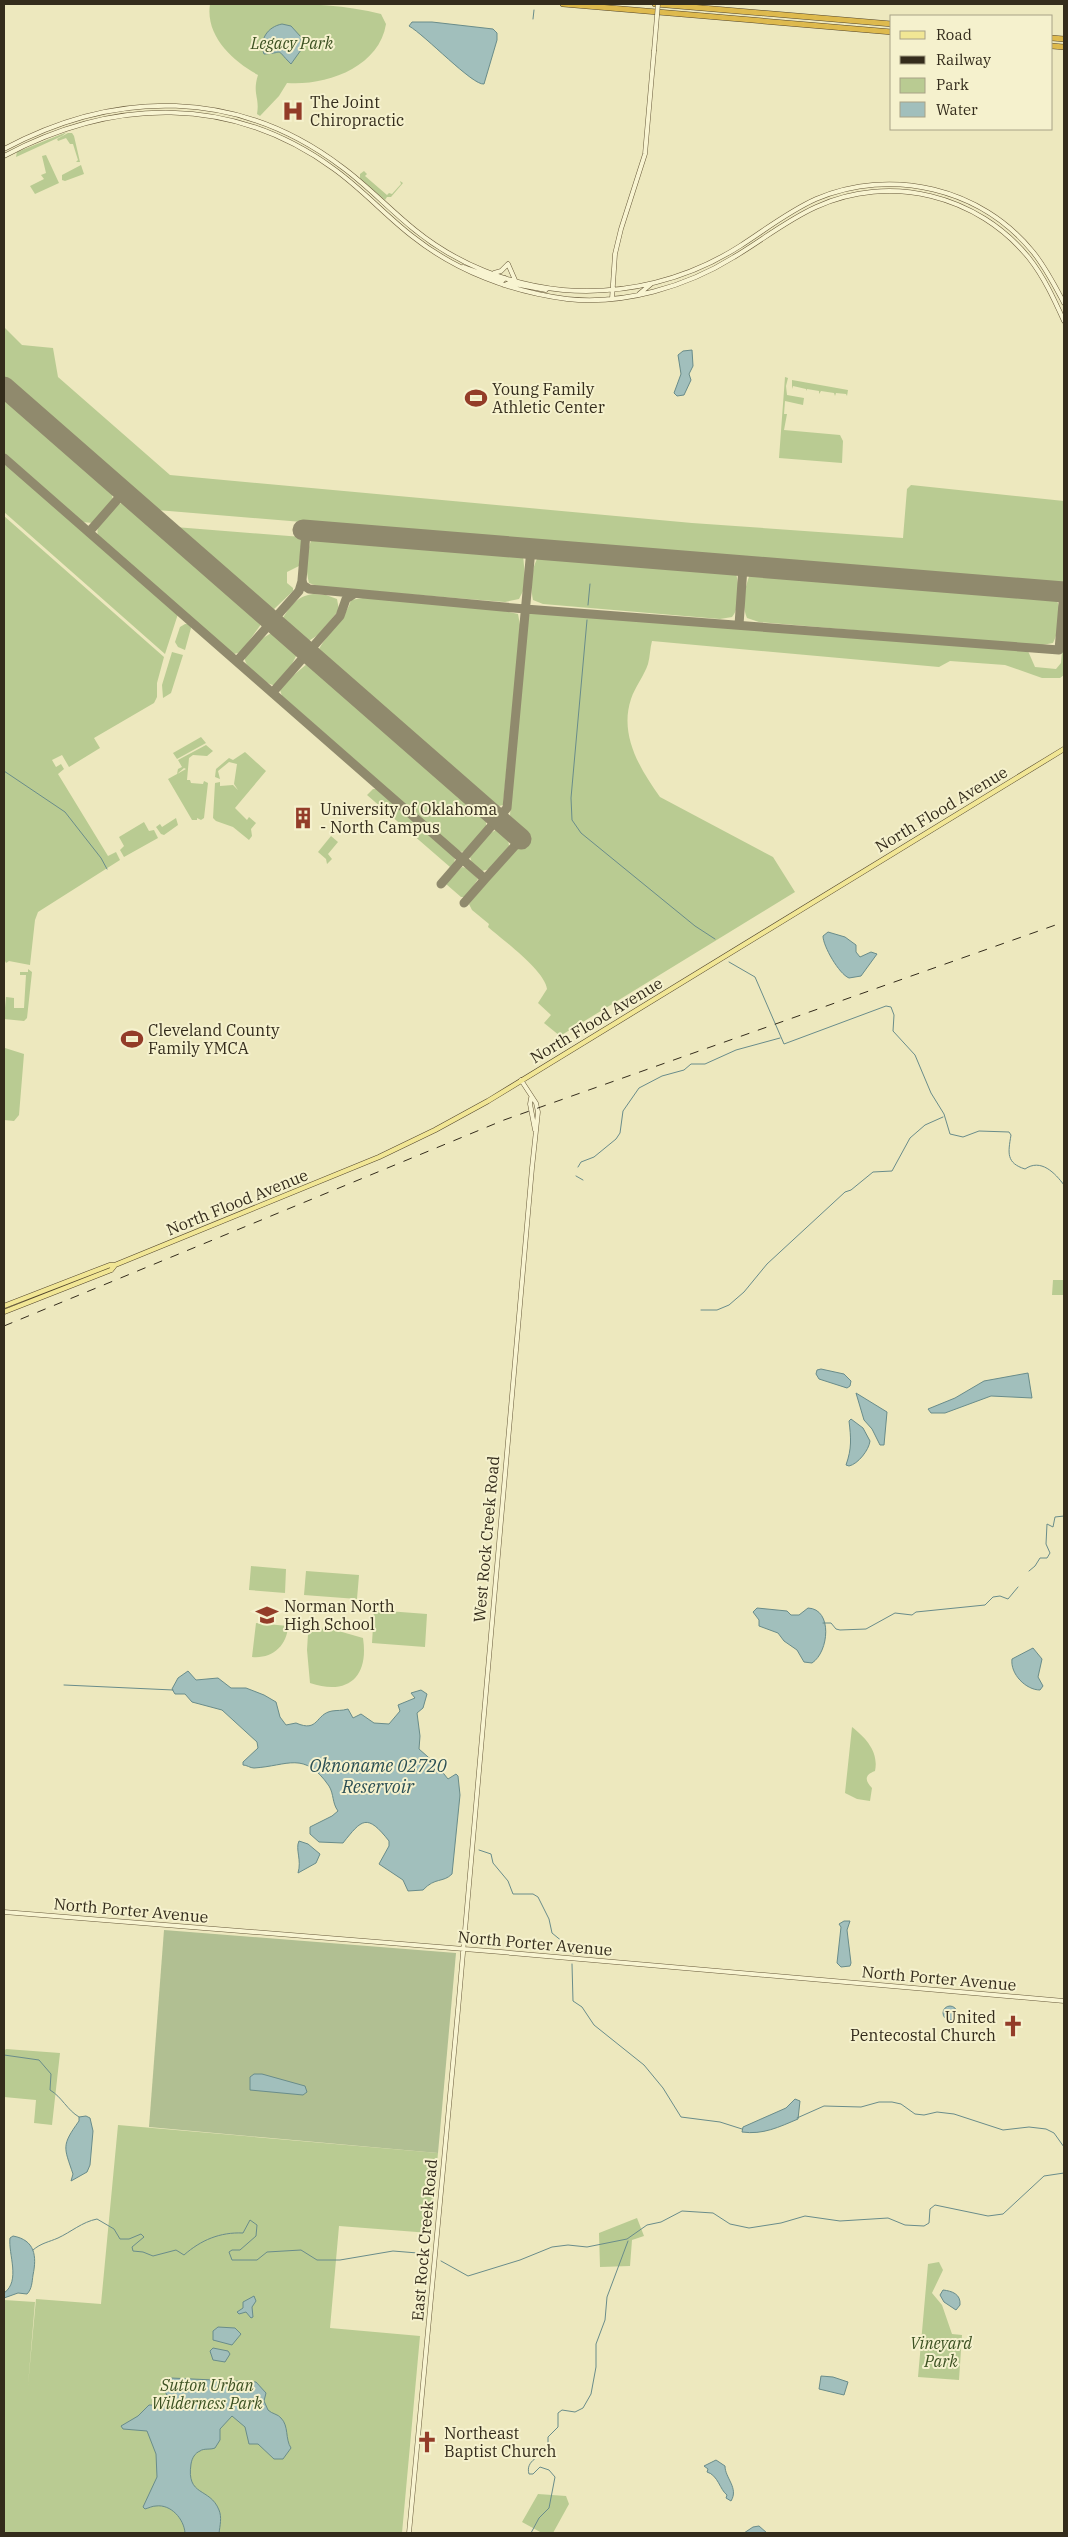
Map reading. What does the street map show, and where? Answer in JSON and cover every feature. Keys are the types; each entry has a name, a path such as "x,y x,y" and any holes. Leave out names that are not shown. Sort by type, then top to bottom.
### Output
{"highway":[{"path":"563,4 890,32"},
{"path":"656,4 890,24"}],"main road":[{"path":"612,299 619,234 645,154 656,4"},
{"path":"4,149 61,122 114,109 172,105 236,115 268,125 319,151 345,169 426,238 459,259 505,278 558,289"},
{"path":"4,156 57,131 109,117 162,112 225,119 273,135 320,159 349,181 412,236 457,266 504,285 566,299 612,299 637,295 675,284 712,269 800,215 824,203 865,192 899,191 920,193 948,200 976,213 1000,228 1019,246 1035,266 1064,321"},
{"path":"504,285 509,283 539,290 613,290 653,283 685,274 714,261 818,198 859,186 899,184 926,187 952,194 977,205 997,218 1033,251 1064,303"},
{"path":"492,274 501,271 508,264"},
{"path":"505,278 508,264"},
{"path":"508,264 515,281"},
{"path":"457,266 502,281 505,278"},
{"path":"637,295 653,283"},
{"path":"1060,311 1064,315"},
{"name":"North Flood Avenue","path":"4,1306 110,1265 115,1265 417,1139 521,1080 1064,749"},
{"name":"West Rock Creek Road","path":"463,1948 538,1112 536,1102 531,1098 521,1080"},
{"name":"North Flood Avenue","path":"4,1312 111,1270 115,1265"},
{"name":"North Porter Avenue","path":"4,1912 463,1948 1064,2001"},
{"name":"East Rock Creek Road","path":"409,2533 463,1948"}],"green space":[{"name":"Legacy Park","path":"210,4 296,4 340,7 381,14 386,24 381,39 373,52 362,63 348,71 318,81 287,83 279,96 260,116 257,114 256,81 258,75 231,55 216,37 210,16"},
{"path":"67,132 62,136 16,157 17,152"},
{"path":"72,133 74,136 80,162 76,162 78,160 73,144 70,144 66,138 58,141 57,139"},
{"path":"46,155 59,183 35,194 30,186 44,179 41,175 46,173 42,156"},
{"path":"81,165 84,174 65,181 62,180 62,175"},
{"path":"364,171 367,174 365,176 387,195 389,193 392,194 401,184 400,181 403,183 391,197 387,197 385,200 360,179 360,174"},
{"path":"4,327 22,345 53,348 58,377 170,475 692,523 903,538 907,489 911,485 1064,501 1064,585 157,510 4,377"},
{"path":"785,377 788,378 786,386 787,395 804,398 803,405 785,401 784,414 787,414 784,430 840,435 843,441 842,463 779,458"},
{"path":"792,380 848,390 847,396 846,394 836,393 835,396 834,393 821,391 819,394 819,391 807,389 806,391 806,389 793,386 792,389"},
{"path":"4,396 111,491 113,500 93,523 82,522 4,454"},
{"path":"4,462 178,614 165,654 4,512"},
{"path":"122,503 127,504 262,623 241,652 234,654 227,649 99,537 97,533 98,527 103,517 112,508"},
{"path":"4,516 164,657 157,683 157,697 154,703 94,738 100,748 69,767 62,755 52,760 56,767 61,764 64,769 58,774 108,856 116,852 120,860 38,912 35,920 30,965 9,961 6,963 4,959"},
{"path":"175,527 302,537 299,566 287,572 287,583 293,588 293,591 272,611"},
{"path":"312,538 523,555 524,589 519,599 505,602 320,587 309,583 308,577 308,549"},
{"path":"538,557 736,573 737,607 732,617 720,619 543,604 533,600 532,595 531,584"},
{"path":"750,574 1056,599 1060,615 1053,643 1042,645 759,622 747,618 745,613 744,596"},
{"path":"313,594 326,595 337,599 339,610 318,635 307,642 282,620 294,603 302,597"},
{"path":"363,598 486,607 518,614 520,625 519,645 503,805 495,807 318,651 345,614 351,600"},
{"path":"535,611 1028,651 1035,667 1056,669 1061,663 1064,629 1064,675 1060,678 1042,678 1005,665 950,661 939,667 652,641 648,664 631,699 628,712 630,738 645,775 660,797 773,857 795,892 560,1036 544,1023 551,1015 538,1003 547,989 545,982 522,956 488,927 489,924 472,910 469,904 527,835 511,821 510,815 527,618 530,613"},
{"path":"190,624 191,628 185,650 178,647 175,642 180,627"},
{"path":"273,632 297,654 284,676 275,685 267,683 245,662 246,654 252,647"},
{"path":"172,652 183,655 171,693 163,698 162,685"},
{"path":"308,663 486,819 486,828 468,849 462,852 457,850 282,696 280,690 282,685"},
{"path":"201,737 206,743 177,759 173,753"},
{"path":"206,745 213,751 207,756 193,755 189,758 187,780 190,780 191,783 203,784 204,781 208,783 204,818 201,820 197,818 197,820 192,820 168,779 177,774 178,769 182,767 178,760"},
{"path":"245,752 266,771 235,808 247,820 249,817 256,823 251,829 252,836 249,840 233,827 216,821 213,818 215,783 220,782 220,786 233,785 238,790 234,784 237,764 229,762 218,771 220,779 215,777 216,769 229,758 233,760"},
{"path":"373,789 378,789 451,853 455,859 453,866 450,867 367,795"},
{"path":"176,818 178,825 164,835 156,827 160,824 162,827"},
{"path":"144,822 149,831 154,830 158,838 124,857 120,850 124,846 119,837"},
{"path":"496,830 508,838 509,846 490,869 482,871 472,863 470,857 489,834"},
{"path":"331,836 338,842 328,854 332,859 327,864 326,859 318,852"},
{"path":"462,867 467,868 478,879 466,897 461,897 446,884"},
{"path":"28,969 32,972 27,1018 24,1021 4,1019 6,997 14,998 14,1008 24,1008 26,975 20,975 20,972 28,972"},
{"path":"5,1048 24,1054 19,1115 14,1121 4,1120"},
{"path":"1053,1280 1064,1280 1064,1295 1052,1295"},
{"path":"251,1566 286,1569 285,1593 249,1590"},
{"path":"306,1571 359,1575 357,1599 304,1595"},
{"path":"374,1610 427,1614 425,1647 372,1643"},
{"path":"256,1623 288,1626 285,1640 277,1650 266,1656 252,1657"},
{"path":"316,1628 335,1630 363,1638 363,1663 359,1673 345,1685 335,1687 310,1683 307,1650 308,1634"},
{"path":"852,1727 870,1746 875,1758 875,1771 867,1776 868,1783 872,1788 870,1801 857,1799 845,1793"},
{"path":"164,1930 456,1953 438,2153 149,2127"},
{"path":"6,2049 60,2053 52,2125 34,2123 36,2100 4,2097 4,2051"},
{"name":"Sutton Urban Wilderness Park","path":"118,2125 438,2153 430,2233 339,2226 330,2328 420,2336 402,2533 4,2533 4,2300 35,2302 28,2385 36,2299 101,2304"},
{"path":"637,2218 644,2236 632,2240 630,2266 600,2267 599,2233"},
{"name":"Vineyard Park","path":"939,2262 943,2270 932,2293 942,2305 952,2334 962,2335 959,2380 918,2377 928,2264"},
{"path":"538,2494 566,2496 569,2504 553,2533 542,2533 522,2522"}],"water":[{"path":"412,22 432,22 493,29 497,33 497,40 484,84 470,77 409,26"},
{"path":"282,24 291,26 301,37 301,50 291,64 279,52 264,54 263,44 268,31"},
{"path":"692,350 693,366 689,374 691,380 684,395 677,396 674,393 681,374 678,355 683,351"},
{"path":"828,932 845,937 856,945 856,952 860,957 871,952 877,954 861,976 849,978 836,966 824,941 823,936"},
{"path":"821,1369 844,1374 851,1381 850,1386 847,1388 819,1379 816,1374 817,1370"},
{"path":"1028,1373 1032,1398 991,1396 945,1413 931,1413 928,1409 955,1398 984,1381"},
{"path":"856,1393 887,1412 884,1445 880,1445 872,1429 864,1420"},
{"path":"851,1419 863,1428 870,1441 868,1448 862,1456 856,1463 849,1466 846,1465 850,1448 849,1421"},
{"path":"757,1608 787,1611 791,1615 799,1615 808,1608 816,1610 822,1615 826,1632 825,1641 818,1658 812,1663 804,1662 797,1650 784,1641 778,1633 759,1626 759,1620 753,1612"},
{"path":"1033,1648 1042,1659 1038,1677 1043,1686 1040,1690 1024,1684 1016,1675 1012,1665 1012,1659"},
{"name":"Oknoname 02720 Reservoir","path":"188,1671 196,1680 218,1678 231,1688 246,1688 264,1695 276,1702 280,1717 286,1725 296,1723 309,1726 327,1713 348,1709 353,1718 361,1714 374,1723 389,1724 400,1711 398,1705 415,1698 411,1693 421,1690 427,1694 423,1708 417,1713 420,1736 419,1749 436,1764 448,1779 456,1774 458,1776 460,1795 452,1874 449,1877 431,1883 423,1890 408,1891 403,1880 379,1864 389,1846 389,1841 370,1823 360,1824 343,1843 319,1842 310,1834 310,1827 338,1811 329,1786 312,1768 303,1764 286,1763 254,1768 243,1765 243,1762 258,1748 257,1742 222,1710 192,1702 185,1694 175,1694 172,1689 178,1678"},
{"path":"299,1841 308,1844 320,1854 316,1863 298,1873 298,1844"},
{"path":"844,1921 850,1921 847,1930 851,1963 850,1966 841,1967 837,1963 841,1927 839,1924"},
{"path":"947,2006 953,2006 957,2013 953,2020 947,2020 943,2016 943,2010"},
{"path":"254,2074 262,2074 305,2086 307,2092 303,2095 250,2090 250,2077"},
{"path":"795,2099 800,2101 798,2119 764,2131 742,2132 743,2127 786,2108"},
{"path":"86,2116 90,2118 93,2131 90,2165 87,2172 71,2181 73,2174 66,2152 67,2142 79,2121 79,2117"},
{"path":"13,2236 26,2241 33,2250 35,2261 32,2285 27,2294 18,2293 4,2298 4,2293 12,2282 13,2267 10,2238"},
{"path":"943,2290 953,2292 959,2298 960,2305 956,2310 944,2302 940,2295"},
{"path":"254,2296 256,2301 252,2307 253,2317 251,2318 246,2312 239,2314 237,2312 243,2308 243,2302"},
{"path":"218,2327 235,2328 241,2334 232,2345 213,2340 213,2331"},
{"path":"213,2348 228,2351 230,2354 225,2362 213,2360 210,2351"},
{"path":"821,2376 833,2377 848,2382 844,2395 819,2389"},
{"path":"171,2378 256,2382 266,2393 264,2401 268,2410 280,2417 285,2425 291,2448 283,2459 274,2459 258,2444 249,2444 245,2427 232,2416 220,2429 220,2440 215,2448 202,2450 194,2456 190,2475 192,2482 195,2487 215,2503 219,2510 221,2519 219,2533 185,2533 182,2523 172,2510 162,2506 153,2506 145,2509 143,2507 157,2477 156,2454 147,2431 123,2429 121,2426 138,2416 149,2405 161,2405 165,2402 168,2397 162,2386"},
{"path":"716,2460 725,2466 733,2487 731,2501 726,2498 727,2495 714,2476 707,2472 708,2469 704,2466"},
{"path":"759,2526 767,2533 744,2533 753,2527"}],"waterway":[{"path":"533,19 534,10"},
{"path":"588,605 590,584"},
{"path":"587,620 571,798 572,820 581,833 695,926 715,939"},
{"path":"4,771 65,812 101,858 107,869"},
{"path":"729,962 755,977 784,1044 886,1006 891,1007 894,1015 893,1031 915,1055 931,1093 944,1114 950,1134 963,1137 979,1131 1009,1132 1011,1135 1009,1152 1014,1164 1025,1169 1037,1165 1047,1168 1064,1185"},
{"path":"578,1167 581,1162 594,1157 616,1139 620,1133 623,1111 639,1088 662,1076 684,1070 691,1064 705,1064 736,1050 780,1038"},
{"path":"701,1310 717,1310 729,1305 744,1292 767,1264 845,1192 851,1190 873,1172 892,1171 910,1138 925,1125 943,1117"},
{"path":"576,1176 583,1180"},
{"path":"1029,1571 1040,1558 1047,1558 1050,1553 1046,1544 1047,1524 1053,1527 1055,1517 1064,1516"},
{"path":"823,1623 831,1623 836,1629 840,1630 866,1629 895,1613 912,1615 916,1612 985,1605 993,1597 1000,1596 1008,1599 1018,1587"},
{"path":"64,1685 173,1690"},
{"path":"479,1850 491,1854 493,1863 508,1881 513,1894 533,1894 538,1897 549,1919 552,1933 569,1947 573,1954"},
{"path":"572,1964 573,2001 582,2007 594,2025 644,2065 663,2088 681,2117 720,2122 742,2129"},
{"path":"4,2055 39,2060 51,2074 50,2090 79,2117"},
{"path":"797,2118 824,2106 861,2107 879,2102 892,2102 901,2104 915,2114 924,2115 937,2112 954,2114 1003,2130 1029,2127 1046,2129 1054,2133 1064,2147"},
{"path":"441,2261 468,2276 520,2260 552,2247 568,2245 587,2247 627,2239 647,2225 661,2222 682,2211 713,2213 730,2224 749,2228 781,2223 805,2216 840,2221 888,2218 905,2225 924,2226 929,2223 930,2209 935,2205 988,2216 1003,2214 1044,2176 1064,2173"},
{"path":"33,2250 81,2225 97,2219 114,2229 120,2239 129,2239 141,2234 144,2237 132,2247 133,2251 153,2256 176,2250 184,2255 197,2245 211,2238 226,2234 243,2233 250,2220 257,2225 256,2236 240,2250 229,2252 232,2260 257,2260 267,2252 301,2250 317,2260 340,2260 393,2251 430,2254"},
{"path":"531,2533 539,2518 549,2508 555,2477 549,2470 540,2467 533,2474 529,2474 529,2465 548,2448 548,2437 558,2427 558,2413 562,2410 575,2412 583,2408 591,2394 596,2367 596,2344 605,2320 607,2297 628,2241"}],"taxiway":[{"path":"4,458 485,879 521,839"},
{"path":"89,532 124,492"},
{"path":"308,531 306,533 302,580 303,585 309,589 525,609 1059,650 1064,592"},
{"path":"441,884 507,808 531,549"},
{"path":"739,625 743,567"},
{"path":"237,661 299,591 302,581"},
{"path":"273,692 340,616 346,599 354,594"},
{"path":"464,903 485,879"}],"runway":[{"path":"4,387 521,839"},
{"path":"303,530 1064,592"}],"railway":[{"path":"4,1326 504,1120 1064,922"}],"place":[{"name":"The Joint Chiropractic","path":"293,111"},
{"name":"Young Family Athletic Center","path":"476,398"},
{"name":"University of Oklahoma - North Campus","path":"303,818"},
{"name":"Cleveland County Family YMCA","path":"132,1039"},
{"name":"Norman North High School","path":"267,1615"},
{"name":"United Pentecostal Church","path":"1013,2026"},
{"name":"Northeast Baptist Church","path":"427,2442"}]}
